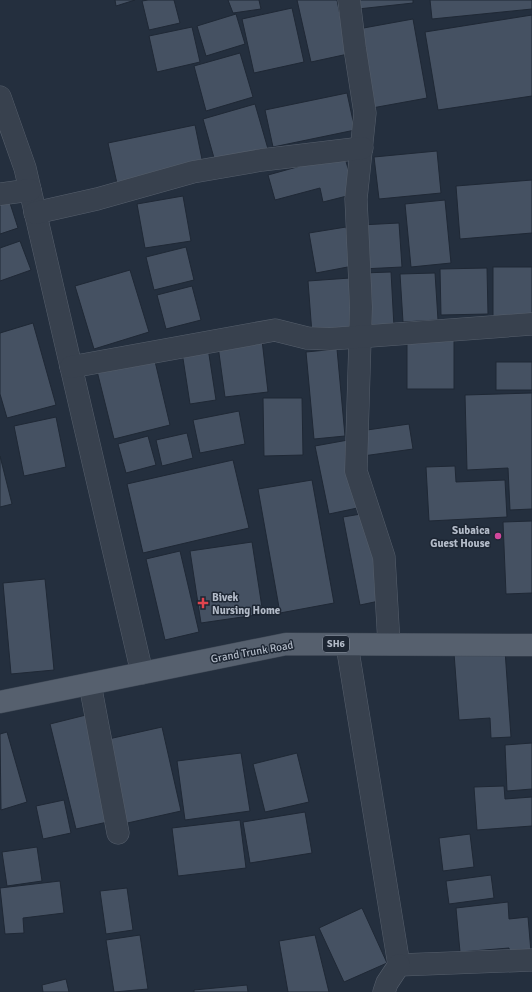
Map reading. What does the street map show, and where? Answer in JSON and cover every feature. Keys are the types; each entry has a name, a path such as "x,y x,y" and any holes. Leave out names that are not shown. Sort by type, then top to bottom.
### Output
{"main road":[{"name":"Grand Trunk Road","path":"0,702 286,644 532,645"}],"street":[{"path":"349,0 365,112 356,199 361,337 356,471 384,557 389,644"},
{"path":"0,97 25,168 142,673"},
{"path":"35,213 97,199 193,172 262,160 362,148"},
{"path":"0,194 30,190"},
{"path":"71,367 275,330 307,338 361,337 532,324"},
{"path":"348,644 399,965 387,983 384,992"},
{"path":"90,684 118,833"},
{"path":"399,965 532,960"}],"building":[{"path":"115,0 135,0 116,6"},
{"path":"174,0 180,23 149,30 142,1"},
{"path":"228,0 259,0 261,9 233,13"},
{"path":"297,0 337,0 348,54 311,62"},
{"path":"357,0 413,0 413,3 358,9"},
{"path":"430,0 532,0 532,9 432,19"},
{"path":"292,8 304,62 254,73 242,19"},
{"path":"236,14 245,44 206,56 197,26"},
{"path":"532,15 532,96 438,110 425,32"},
{"path":"413,19 427,98 372,108 358,29"},
{"path":"192,27 200,62 157,72 149,36"},
{"path":"240,53 253,97 206,111 194,66"},
{"path":"347,93 355,130 273,147 265,110"},
{"path":"255,104 268,149 216,165 203,119"},
{"path":"195,125 204,169 118,188 108,143"},
{"path":"437,151 441,193 379,199 374,157"},
{"path":"344,154 355,194 323,202 320,188 275,200 268,175"},
{"path":"532,180 532,233 460,239 456,186"},
{"path":"183,196 191,241 145,248 137,204"},
{"path":"9,200 18,228 0,234 0,203"},
{"path":"445,200 451,263 411,267 405,204"},
{"path":"399,223 402,267 362,269 360,225"},
{"path":"346,227 353,266 316,273 309,233"},
{"path":"20,241 31,270 0,281 0,248"},
{"path":"186,247 194,280 154,290 146,257"},
{"path":"493,267 532,267 532,316 493,316"},
{"path":"487,268 488,314 441,315 440,269"},
{"path":"130,270 149,332 94,349 75,286"},
{"path":"391,272 394,327 364,328 362,273"},
{"path":"435,273 438,320 403,322 400,274"},
{"path":"350,278 354,330 312,334 308,281"},
{"path":"192,286 201,320 166,329 157,295"},
{"path":"33,323 56,405 7,418 0,394 0,333"},
{"path":"407,334 454,334 454,389 407,389"},
{"path":"262,340 268,392 225,397 218,346"},
{"path":"208,348 216,400 190,404 182,352"},
{"path":"337,349 345,436 314,439 306,352"},
{"path":"154,357 170,425 114,439 97,371"},
{"path":"496,362 532,362 532,390 496,390"},
{"path":"532,393 532,509 510,510 508,468 467,470 465,395"},
{"path":"263,398 302,398 303,455 264,456"},
{"path":"239,411 245,444 200,453 193,420"},
{"path":"56,417 66,467 24,476 14,426"},
{"path":"409,424 413,449 363,456 360,431"},
{"path":"187,433 193,458 162,466 156,440"},
{"path":"148,436 156,465 126,473 118,444"},
{"path":"348,440 362,507 329,514 315,446"},
{"path":"0,456 12,504 0,507"},
{"path":"233,460 249,528 143,553 127,484"},
{"path":"455,466 456,482 505,480 507,517 429,521 426,467"},
{"path":"312,480 334,603 280,613 258,489"},
{"path":"367,513 384,600 360,605 343,517"},
{"path":"532,521 532,593 506,594 503,522"},
{"path":"252,542 263,614 201,623 190,551"},
{"path":"180,551 199,632 165,640 146,559"},
{"path":"45,579 54,670 11,674 3,583"},
{"path":"505,650 511,737 491,738 490,718 459,720 454,653"},
{"path":"86,715 112,821 76,829 50,724"},
{"path":"162,727 181,811 123,824 104,740"},
{"path":"7,732 27,802 1,810 0,734"},
{"path":"532,743 532,789 507,791 505,745"},
{"path":"241,753 250,811 185,820 177,761"},
{"path":"297,753 309,802 265,812 253,764"},
{"path":"504,786 505,799 532,797 532,826 477,830 474,787"},
{"path":"64,800 71,833 43,839 36,806"},
{"path":"305,812 312,853 250,863 243,822"},
{"path":"240,820 246,868 178,876 172,828"},
{"path":"470,834 474,867 443,871 439,838"},
{"path":"37,847 42,881 7,886 2,852"},
{"path":"491,875 494,898 449,904 446,881"},
{"path":"60,881 64,913 23,918 24,933 5,934 0,888"},
{"path":"127,888 133,930 106,934 100,891"},
{"path":"508,902 509,919 528,917 531,952 510,955 509,948 460,952 456,908"},
{"path":"362,908 387,963 344,982 319,928"},
{"path":"140,935 148,989 114,992 106,940"},
{"path":"315,935 329,992 288,992 279,941"},
{"path":"66,979 69,992 43,992 42,985"},
{"path":"247,985 248,992 194,992 194,990"}],"place":[{"name":"Subaica Guest House","path":"498,536"},
{"name":"Bivek Nursing Home","path":"203,603"}]}
